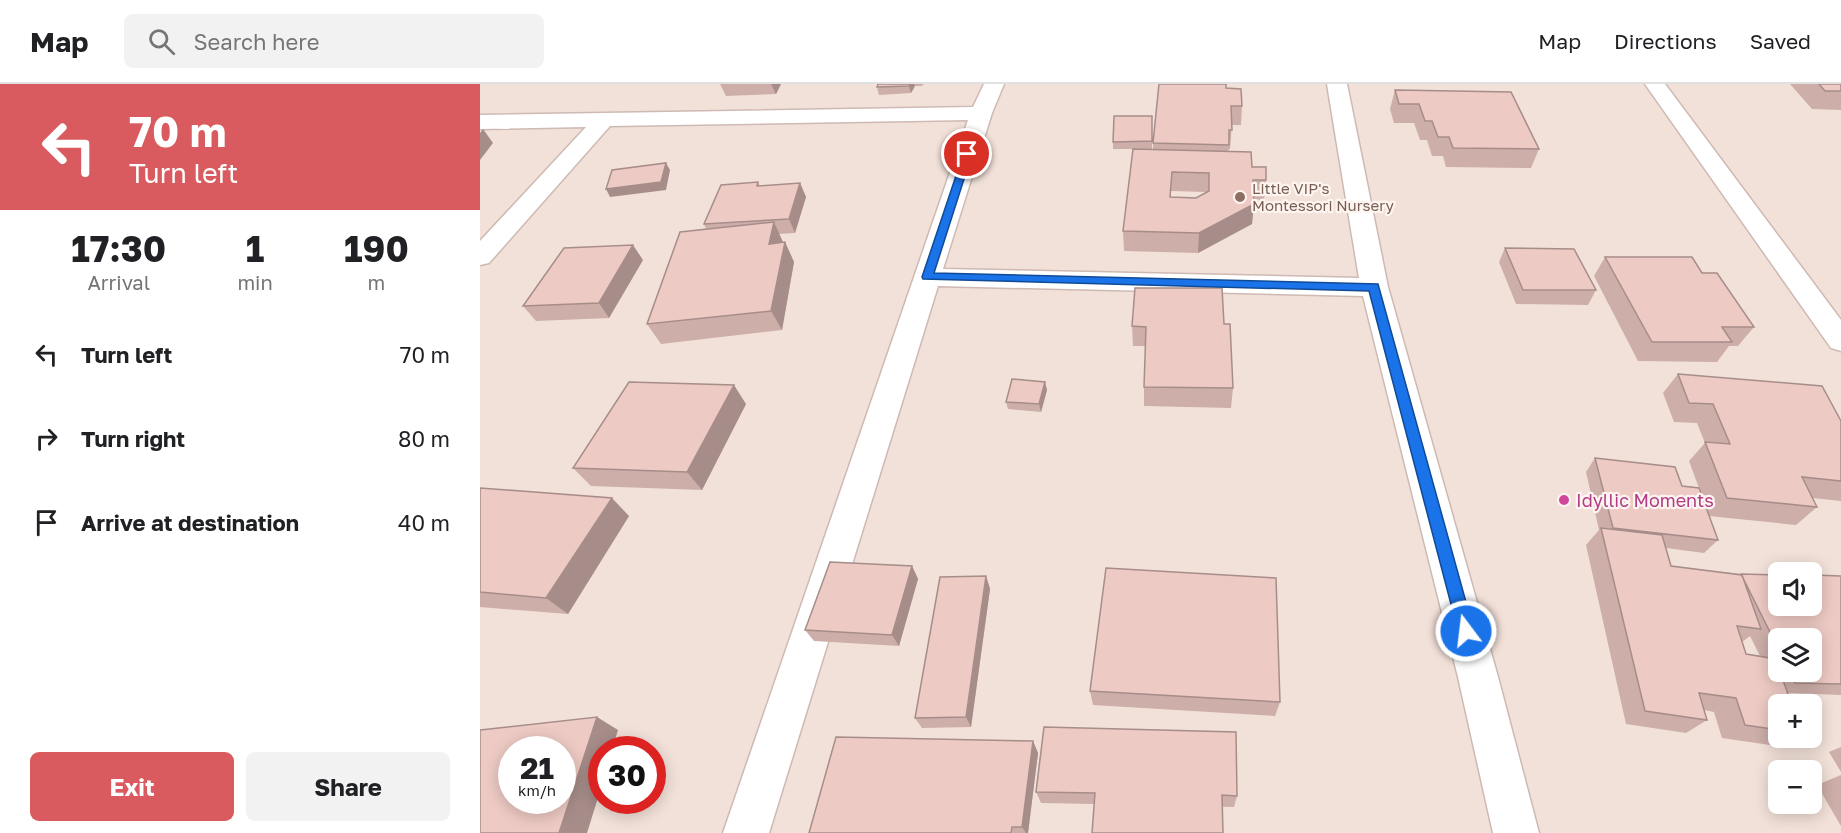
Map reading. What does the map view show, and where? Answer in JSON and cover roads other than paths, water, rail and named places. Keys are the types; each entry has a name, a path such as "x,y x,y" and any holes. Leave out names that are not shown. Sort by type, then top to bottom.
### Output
{"street":[{"path":"746,833 981,113 994,84"},
{"path":"1337,84 1374,287 1478,677 1516,833"},
{"path":"1655,84 1841,341"},
{"path":"480,122 981,113"},
{"path":"480,257 604,120"},
{"path":"927,277 1374,287"}],"place":[{"name":"Little VIP's Montessori Nursery","path":"1240,197"},
{"name":"Idyllic Moments","path":"1564,500"}]}
